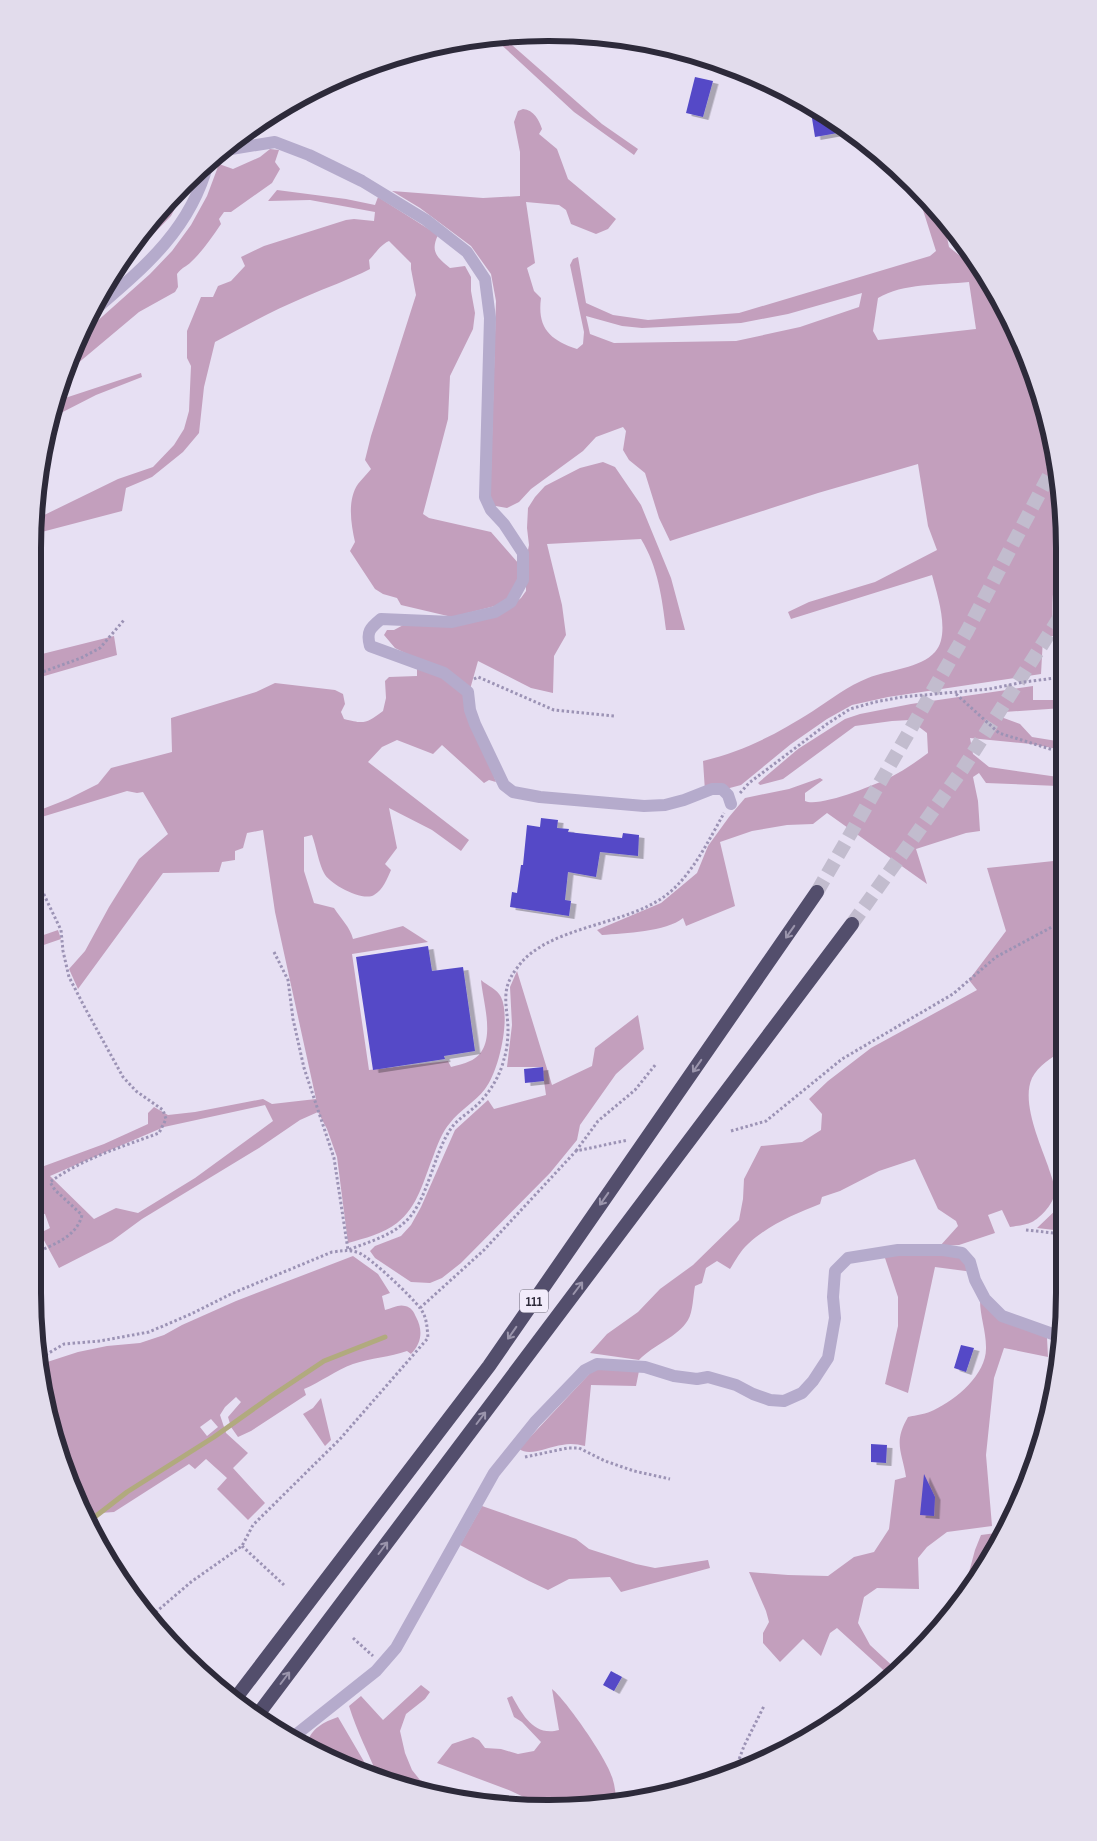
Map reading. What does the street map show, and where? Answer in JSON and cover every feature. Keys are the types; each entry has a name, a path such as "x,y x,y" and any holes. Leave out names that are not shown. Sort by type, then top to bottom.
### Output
{"highway":[{"name":"111","path":"239,1694 489,1366 817,892"},
{"name":"111","path":"261,1710 852,924"}],"street":[{"path":"238,148 275,142 309,154 362,181 426,220 467,252 485,280 490,318 485,497 491,510 504,524 523,553 523,580 511,602 495,612 452,622 381,619 372,626 367,637 370,646 444,673 468,692 470,710 475,724 504,785 513,792 549,798 644,806 665,805 712,789 722,789 728,795 731,804"},
{"path":"107,299 155,256 176,231 190,209 205,176"},
{"path":"298,1733 376,1671 399,1643 436,1574 494,1474 535,1422 585,1370 597,1364 645,1368 674,1376 697,1379 708,1377 736,1385 770,1400 784,1401 802,1393 813,1381 828,1358 836,1318 833,1297 835,1271 848,1258 898,1250 943,1250 962,1253 970,1262 975,1280 984,1298 1002,1316 1054,1334"}],"path":[{"path":"41,672 80,658 100,648 124,620"},
{"path":"468,692 470,681 478,677 554,710 615,716"},
{"path":"46,1355 64,1344 100,1341 149,1332 242,1289 332,1252 348,1250 393,1232 407,1220 423,1196 432,1169 452,1127 488,1093 498,1076 504,1058 508,1029 507,986 519,965 533,951 555,939 630,914 664,897 678,885 693,865 731,804 748,783 850,709 902,697 956,693 1056,678"},
{"path":"956,693 999,733 1056,751"},
{"path":"41,888 61,930 63,951 69,977 85,1008 123,1077 136,1091 163,1110 166,1119 159,1133 104,1153 67,1170 50,1182 55,1190 82,1215 80,1224 63,1240 41,1250"},
{"path":"731,1131 766,1121 842,1060 953,994 996,957 1056,925"},
{"path":"274,952 288,980 293,1019 304,1068 334,1158 348,1250"},
{"path":"420,1308 484,1250 576,1152 598,1121 635,1090 656,1064"},
{"path":"576,1152 630,1140"},
{"path":"1026,1230 1056,1233"},
{"path":"155,1613 191,1582 242,1546 253,1525 340,1439 428,1338 427,1322 420,1308 396,1283 362,1254 348,1250"},
{"path":"505,1460 568,1448 579,1448 634,1471 670,1478"},
{"path":"242,1546 284,1585"},
{"path":"353,1638 382,1664"},
{"path":"738,1763 764,1706"}],"shaded area":[{"path":"509,43 602,124 638,149 634,155 574,112 500,44"},
{"path":"523,109 530,111 536,116 542,129 539,134 557,149 568,179 616,219 608,229 596,234 571,224 566,210 559,205 526,202 535,263 527,268 534,291 541,298 541,317 547,331 553,337 577,349 583,344 584,332 570,265 573,259 578,257 586,303 613,315 648,320 739,313 930,256 936,251 923,210 926,210 930,214 946,234 949,247 965,260 970,267 988,295 1003,324 1029,385 1046,450 1055,515 1056,578 1052,608 1053,636 1043,638 1041,674 888,697 852,705 827,719 791,744 741,785 705,791 703,761 760,741 799,720 861,681 921,662 935,652 940,645 942,635 941,614 932,575 791,619 788,612 809,602 875,582 937,550 928,526 918,464 818,493 670,541 659,518 645,473 629,460 623,450 626,431 623,427 596,437 583,451 531,489 519,502 507,508 490,505 496,301 491,274 471,246 420,208 392,191 483,198 520,196 520,152 514,122 518,111","holes":["969,282 976,329 878,340 873,331 878,298 910,287","862,293 859,307 800,327 736,341 614,343 590,334 586,316 622,326 642,328 741,323 788,314"]},
{"path":"270,149 279,150 275,162 280,169 272,183 231,212 224,212 219,219 221,224 207,244 177,274 178,287 175,292 139,312 76,365 94,324 150,274 172,251 191,225 207,196 219,164 233,169 260,157"},
{"path":"277,190 346,199 375,205 378,197 438,235 435,246 436,254 450,268 465,266 471,277 471,291 475,313 473,329 450,376 448,419 423,514 429,518 491,532 519,564 519,583 503,604 452,617 401,605 397,598 383,594 375,589 350,551 355,542 351,520 352,497 358,484 371,469 365,460 371,436 416,295 411,263 389,241 369,260 370,269 282,307 215,342 204,387 199,433 183,452 152,477 126,488 122,511 41,532 42,516 118,479 153,467 174,445 184,429 189,411 191,366 187,358 187,331 201,297 213,297 218,286 231,281 245,266 241,257 264,246 346,220 374,221 375,212 310,200 268,201"},
{"path":"178,203 171,216 142,245"},
{"path":"141,373 142,377 96,395 60,413 64,398"},
{"path":"603,462 615,467 641,505 671,578 685,630 666,630 661,595 652,561 641,539 547,544 562,605 566,635 554,656 553,693 531,688 478,661 467,700 496,782 489,780 484,783 442,745 433,754 397,740 382,747 368,762 469,840 461,851 432,830 389,808 397,848 385,864 391,870 384,884 377,893 369,897 347,891 332,882 324,873 312,835 304,837 304,871 314,903 334,908 348,927 353,939 403,926 428,942 352,954 369,1070 448,1061 451,1067 470,1061 479,1055 487,1036 481,980 499,994 504,1006 505,1018 502,1044 490,1081 481,1094 454,1118 438,1144 415,1201 397,1223 386,1230 348,1243 337,1157 327,1129 318,1112 300,1120 259,1148 142,1219 112,1241 59,1268 41,1235 41,1232 50,1228 45,1214 41,1214 41,1167 104,1144 148,1124 148,1113 154,1107 168,1115 195,1112 263,1099 272,1104 316,1099 275,912 263,830 247,833 243,848 235,851 235,860 222,862 219,872 163,873 78,989 69,969 85,951 109,907 139,859 168,834 143,792 127,791 41,817 41,810 98,784 111,768 172,752 171,718 256,692 275,683 335,690 343,694 345,704 341,712 344,719 365,722 373,718 383,711 386,698 385,681 389,677 417,676 417,669 405,653 395,648 384,635 387,630 394,630 407,623 500,615 521,598 526,591 526,560 529,545 527,528 528,508 545,486 580,468","holes":["265,1105 273,1121 195,1178 138,1213 116,1208 94,1219 50,1176 164,1127"]},
{"path":"114,636 117,655 41,677 41,654"},
{"path":"1033,686 1033,700 1056,700 1056,708 1004,712 1001,717 1020,724 1032,737 1056,741 1056,749 1031,744 970,738 973,754 989,767 1056,777 1056,786 986,783 979,773 973,777 978,801 980,831 966,833 916,849 927,884 827,813 813,824 787,825 752,831 720,842 735,906 686,926 683,918 676,923 645,931 602,935 597,930 661,903 697,873 708,846 745,798 789,789 820,778 823,780 805,793 805,801 834,799 889,778 928,753 927,733 910,720 855,726 783,779 760,785 758,783 798,749 845,719 860,714 911,704"},
{"path":"1056,861 1056,1055 1038,1070 1032,1078 1029,1088 1030,1110 1033,1122 1054,1188 1053,1200 1048,1207 1030,1223 1010,1227 1002,1210 988,1215 995,1233 959,1245 940,1246 958,1226 956,1221 938,1209 915,1159 879,1171 840,1191 822,1197 820,1204 773,1226 745,1246 730,1269 717,1261 706,1268 702,1283 695,1286 690,1317 684,1326 639,1360 590,1353 607,1334 638,1312 660,1289 693,1265 739,1220 744,1179 761,1146 802,1142 821,1130 822,1114 809,1099 828,1081 871,1048 977,990 969,980 1006,931 987,868"},
{"path":"58,930 61,939 41,946 41,936"},
{"path":"517,971 552,1085 592,1066 595,1048 638,1015 644,1049 616,1074 580,1125 577,1140 550,1173 461,1263 442,1278 430,1283 411,1282 375,1258 370,1251 375,1246 401,1236 411,1225 421,1207 455,1130 488,1100 494,1109 546,1095 542,1067 507,1067 512,1025 510,987"},
{"path":"1056,1210 1056,1230 1037,1228"},
{"path":"884,1255 958,1255 973,1272 935,1267 908,1393 885,1384 898,1326 898,1297"},
{"path":"353,1256 378,1274 390,1293 382,1296 385,1310 400,1306 412,1310 420,1327 420,1336 415,1350 411,1354 407,1351 360,1362 341,1369 304,1389 306,1395 251,1431 238,1437 231,1427 228,1417 241,1402 236,1397 225,1407 220,1415 226,1433 248,1453 233,1468 265,1503 248,1520 217,1489 227,1478 206,1459 195,1469 189,1464 114,1512 100,1513 95,1520 68,1456 51,1391 47,1362 78,1352 107,1346 140,1343 164,1335 236,1301","holes":["211,1419 218,1427 207,1436 200,1427"]},
{"path":"980,1300 1047,1338 1048,1357 1004,1348 994,1378 986,1455 992,1526 947,1532 927,1547 918,1558 919,1589 877,1588 864,1597 858,1623 870,1645 892,1665 885,1672 837,1628 830,1633 821,1656 803,1639 780,1662 763,1643 763,1633 769,1622 749,1572 828,1576 854,1557 874,1552 889,1529 895,1480 906,1477 900,1447 903,1426 908,1417 931,1411 952,1399 969,1385 976,1376 982,1367 986,1347"},
{"path":"609,1367 639,1371 636,1386 591,1385 585,1446 568,1444 529,1452 519,1449 592,1371"},
{"path":"321,1398 331,1440 325,1446 303,1414 313,1408"},
{"path":"482,1506 576,1539 589,1549 636,1564 655,1568 708,1560 710,1568 621,1592 610,1577 569,1579 548,1590 460,1545"},
{"path":"995,1533 968,1577 975,1550 981,1535"},
{"path":"421,1685 430,1692 425,1699 406,1714 400,1731 405,1753 412,1770 420,1780 435,1786 375,1769 349,1706 361,1696 383,1720"},
{"path":"552,1689 576,1717 595,1744 609,1769 615,1795 582,1799 529,1799 437,1763 452,1744 473,1737 479,1740 485,1748 501,1749 518,1754 534,1751 541,1742 522,1722 514,1717 507,1698 512,1696 525,1717 536,1727 550,1731 559,1730"},
{"path":"338,1717 366,1766 309,1739 315,1730"}],"building":[{"path":"695,77 713,81 703,117 686,113"},
{"path":"811,115 838,133 815,137"},
{"path":"541,818 558,820 557,828 569,829 568,832 622,838 623,833 639,835 638,856 600,852 596,877 568,872 565,900 571,901 569,916 510,907 512,892 517,893 521,865 523,865 527,825 540,827"},
{"path":"428,946 432,971 463,967 475,1051 444,1056 445,1059 373,1070 356,957"},
{"path":"543,1067 544,1081 525,1083 524,1069"},
{"path":"961,1345 974,1348 966,1372 954,1368"},
{"path":"871,1444 887,1445 886,1463 871,1462"},
{"path":"924,1474 935,1497 934,1516 920,1515"},
{"path":"611,1671 622,1677 614,1691 603,1685"}],"waterway":[{"path":"94,1517 127,1492 214,1437 324,1361 385,1337"}],"tunnel":[{"path":"817,892 967,631 1050,474"},
{"path":"852,924 962,770 1056,623"}]}
